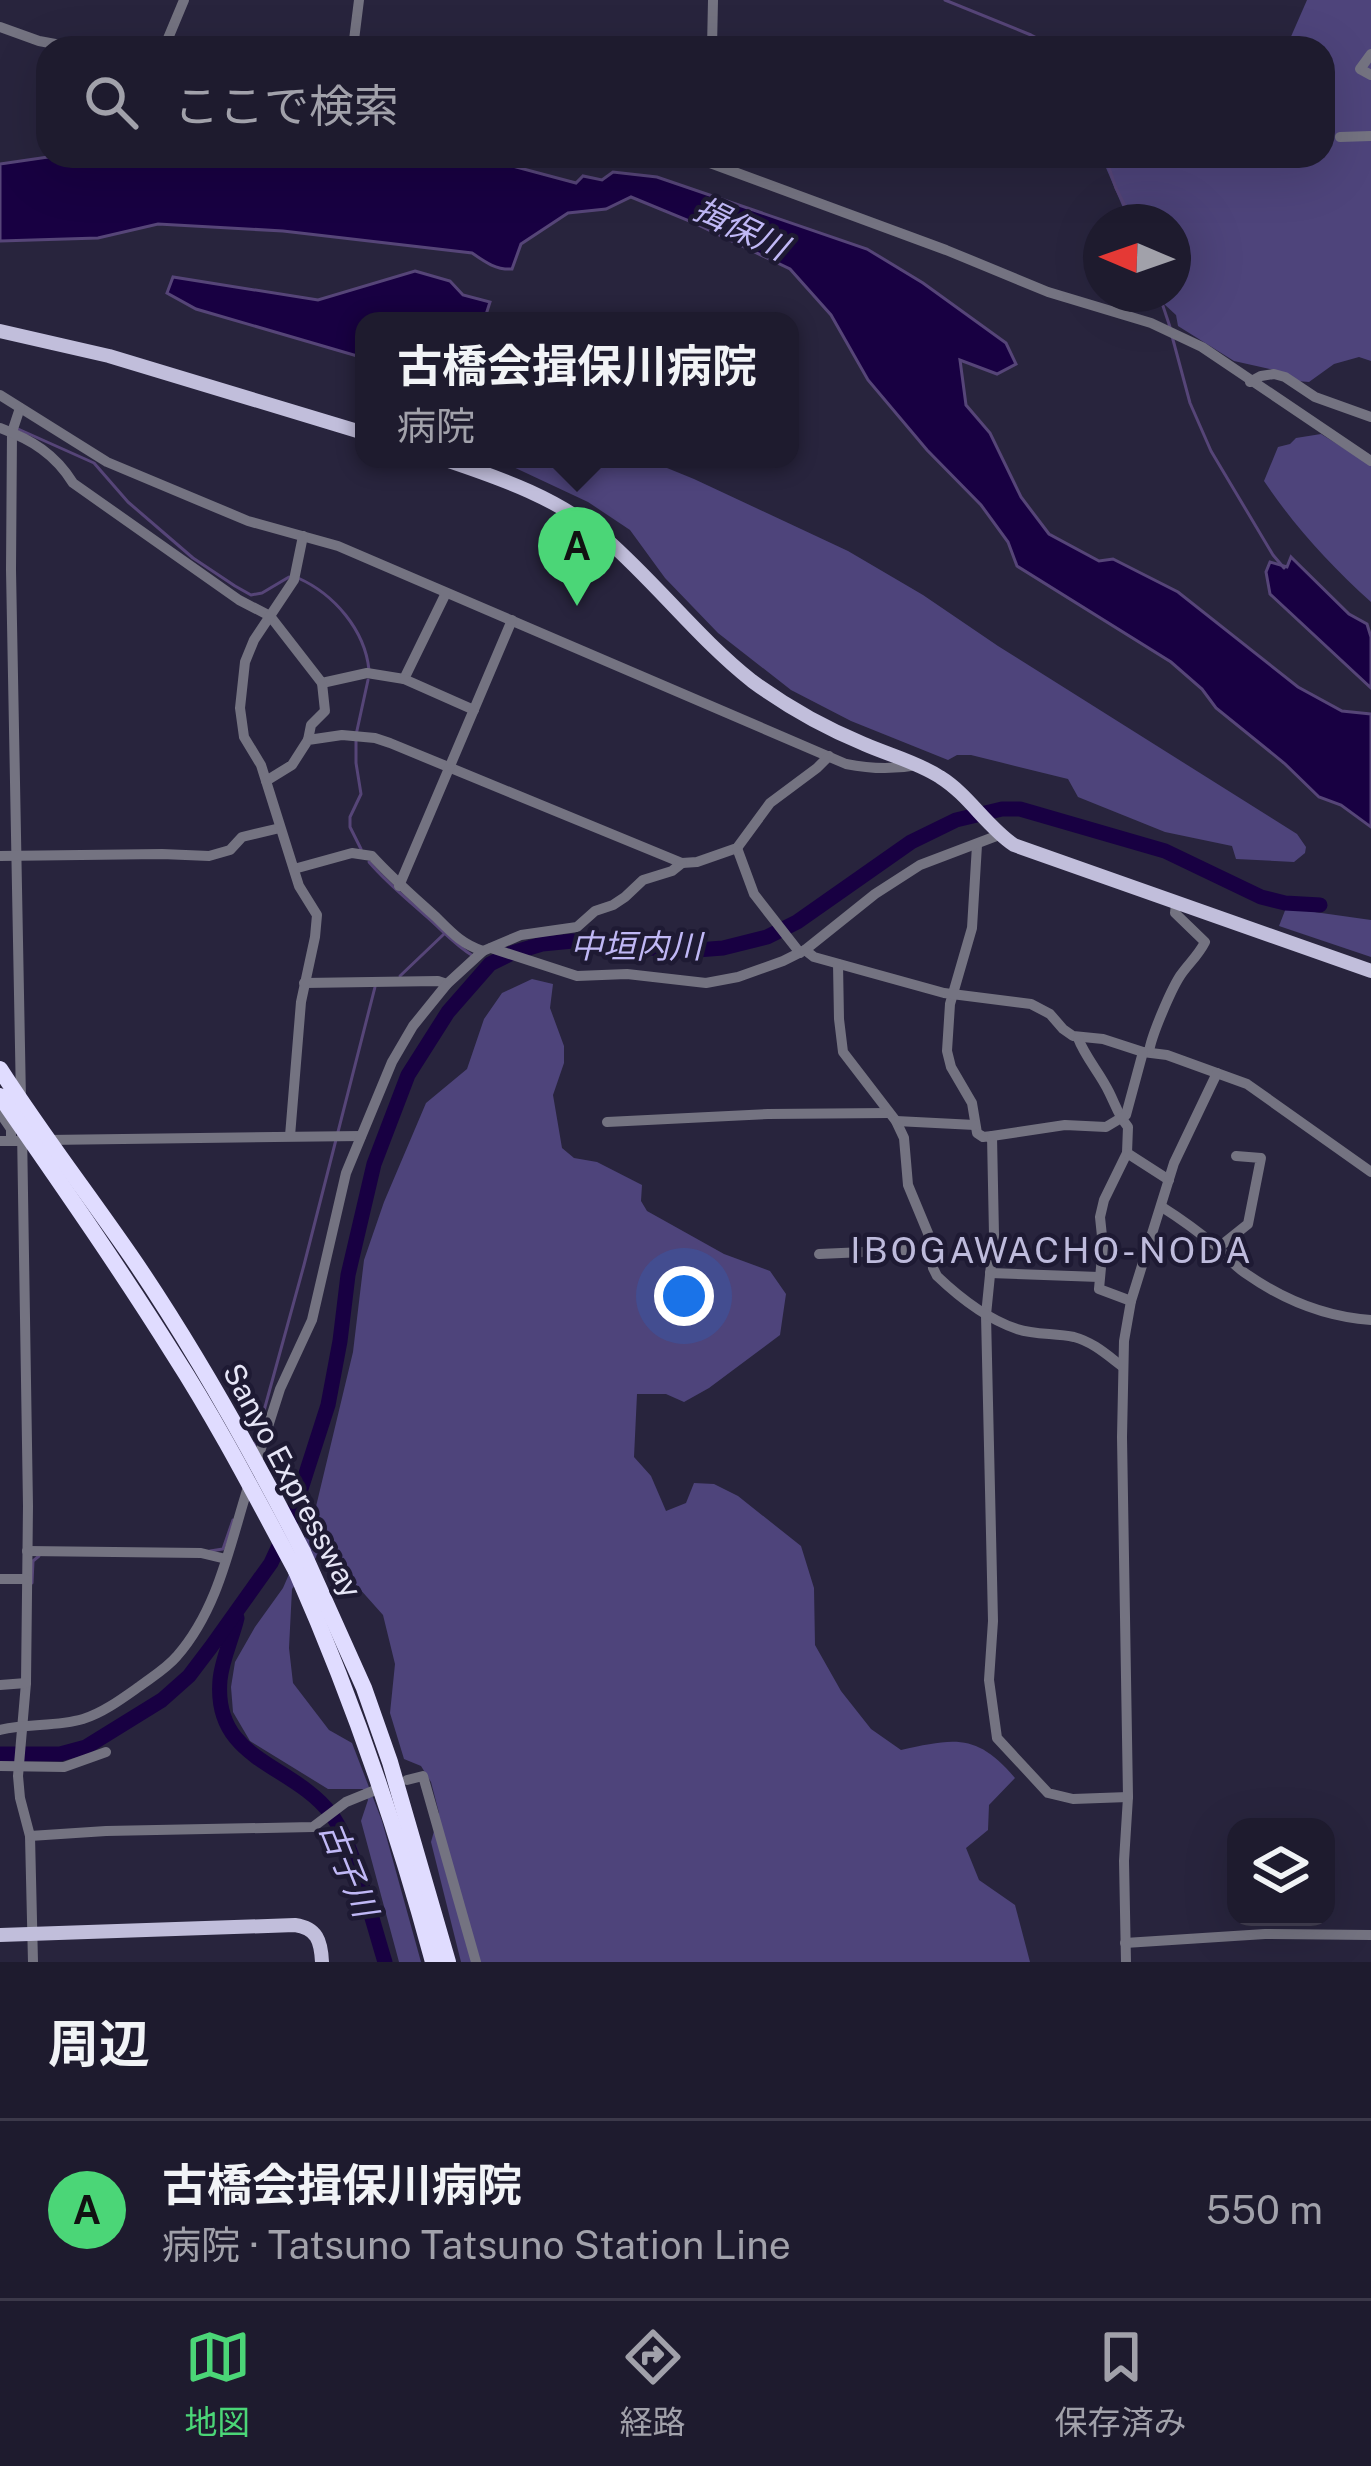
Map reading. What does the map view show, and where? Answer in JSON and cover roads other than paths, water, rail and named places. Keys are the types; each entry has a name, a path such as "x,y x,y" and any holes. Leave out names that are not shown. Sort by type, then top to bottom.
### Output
{"highway":[{"name":"Sanyo Expressway","path":"0,1069 140,1270 265,1476 304,1552 371,1707 448,1962"},
{"name":"Sanyo Expressway","path":"0,1096 176,1358 296,1571 376,1771 433,1962"}],"main road":[{"path":"0,331 109,356 355,430"},
{"path":"466,468 549,501 605,538 719,654 779,700 945,780 1014,845 1371,971"},
{"path":"0,1935 295,1924 317,1935 322,1962"}],"street":[{"path":"169,36 184,0"},
{"path":"354,36 359,0"},
{"path":"712,0 712,36"},
{"path":"0,27 36,40"},
{"path":"1371,54 1360,69 1371,75"},
{"path":"1340,137 1371,136"},
{"path":"732,168 1048,292 1150,323 1202,347 1371,461"},
{"path":"1250,382 1274,374 1315,397 1371,417"},
{"path":"0,395 106,462 248,521 338,546 829,756 868,769 917,765"},
{"path":"11,1141 21,1112 6,430 20,408"},
{"path":"6,430 42,446 73,483 239,601 270,616 322,683 326,710 311,725 308,740"},
{"path":"290,1136 304,983 317,915 294,869 261,765 244,737 240,707 245,662 294,577 303,536"},
{"path":"404,679 446,593"},
{"path":"399,886 512,620"},
{"path":"322,683 369,673 404,679 475,710"},
{"path":"266,781 292,765 308,740 356,736 390,743 682,863 737,848 770,803 829,756"},
{"path":"0,856 209,856 230,850 242,837 280,828"},
{"path":"294,869 372,856 467,946 577,976 627,974 706,983 738,977 801,951 902,875 997,833"},
{"path":"977,845 972,928 952,995 947,1051 972,1103 977,1133 983,1137 1065,1125 1106,1127 1126,1115 1152,1036 1180,976 1205,942 1175,914 1176,904"},
{"path":"737,848 767,914 801,951 952,995 1031,1004 1078,1038 1103,1039 1167,1055 1217,1073 1260,1091 1371,1172"},
{"path":"0,1730 94,1714 174,1660 193,1636 226,1558 280,1389 312,1320 339,1195 400,1046 447,984 489,950 521,934 582,925 589,915 613,905 643,880 682,863"},
{"path":"838,964 843,1052 904,1138 908,1185 926,1225 937,1276 986,1315 1028,1332 1086,1341 1123,1367"},
{"path":"304,983 447,984"},
{"path":"1078,1038 1107,1087 1117,1115 1128,1127 1127,1153 1100,1217 1099,1289 1131,1301"},
{"path":"1126,1962 1123,1367 1131,1301 1169,1180 1217,1073"},
{"path":"21,1112 3,1117 11,1129 27,1551 26,1683 19,1766 20,1798 30,1836 33,1962"},
{"path":"607,1122 769,1114 975,1125"},
{"path":"11,1141 362,1136"},
{"path":"992,1136 994,1234 986,1315 993,1621 989,1680 997,1738 1048,1793 1072,1799 1128,1797"},
{"path":"1127,1153 1169,1180"},
{"path":"1218,1248 1248,1224 1258,1180 1261,1158 1236,1156"},
{"path":"1162,1207 1244,1272 1290,1297 1339,1317 1371,1320"},
{"path":"819,1254 931,1250"},
{"path":"990,1273 1099,1277"},
{"path":"27,1551 201,1553 226,1558"},
{"path":"0,1580 26,1580"},
{"path":"0,1685 26,1683"},
{"path":"0,1766 74,1766 106,1752"},
{"path":"407,1780 423,1776 476,1962"},
{"path":"30,1836 313,1827 338,1807 373,1791"},
{"path":"1125,1942 1371,1934"}],"water":[{"name":"揖保川","path":"36,159 36,168 520,168 576,183 583,176 602,180 613,172 657,177 867,249 1006,343 1016,364 997,374 960,360 966,405 990,433 1021,497 1049,534 1099,561 1113,559 1178,592 1298,687 1342,711 1371,714 1371,827 1341,805 1319,797 1216,708 1171,662 1017,566 1008,542 981,505 868,380 831,315 790,269 631,197 606,209 568,213 521,244 512,269 496,267 472,253 283,231 158,224 98,238 0,241 0,164"},
{"path":"415,271 450,281 463,295 490,302 487,312 355,312 355,355 196,309 167,293 173,277 318,300"},
{"path":"1291,557 1349,614 1367,624 1371,688 1270,594 1266,572 1270,562 1287,567"}],"waterway":[{"path":"945,0 1033,36"},
{"path":"1109,168 1124,204"},
{"path":"1165,312 1170,327"},
{"path":"1172,336 1190,403 1211,451 1284,568"},
{"path":"18,429 94,463 128,502 193,558 251,595 289,577"},
{"path":"298,578 346,615 361,641 369,670"},
{"path":"361,849 350,817 361,794 356,735 368,680"},
{"name":"中垣内川","path":"0,1754 60,1754 86,1747 162,1700 189,1676 271,1563 291,1520 328,1405 348,1275 374,1164 408,1075 448,1012 490,964 542,944 573,941 684,951 767,937 797,922 911,842 956,820 1002,809 1020,809 1165,851 1261,897 1320,905"},
{"path":"369,862 473,956"},
{"path":"400,976 444,934"},
{"path":"254,1447 375,987"},
{"path":"210,1551 223,1549 233,1520"},
{"path":"32,1583 33,1561 39,1556"},
{"name":"古子川","path":"237,1618 220,1680 221,1707 229,1728 242,1745 315,1797 331,1814 355,1864 385,1962"}],"place":[{"name":"古橋会揖保川病院","path":"577,606"}],"district":[{"name":"IBOGAWACHO-NODA","path":"1052,1250"}]}
